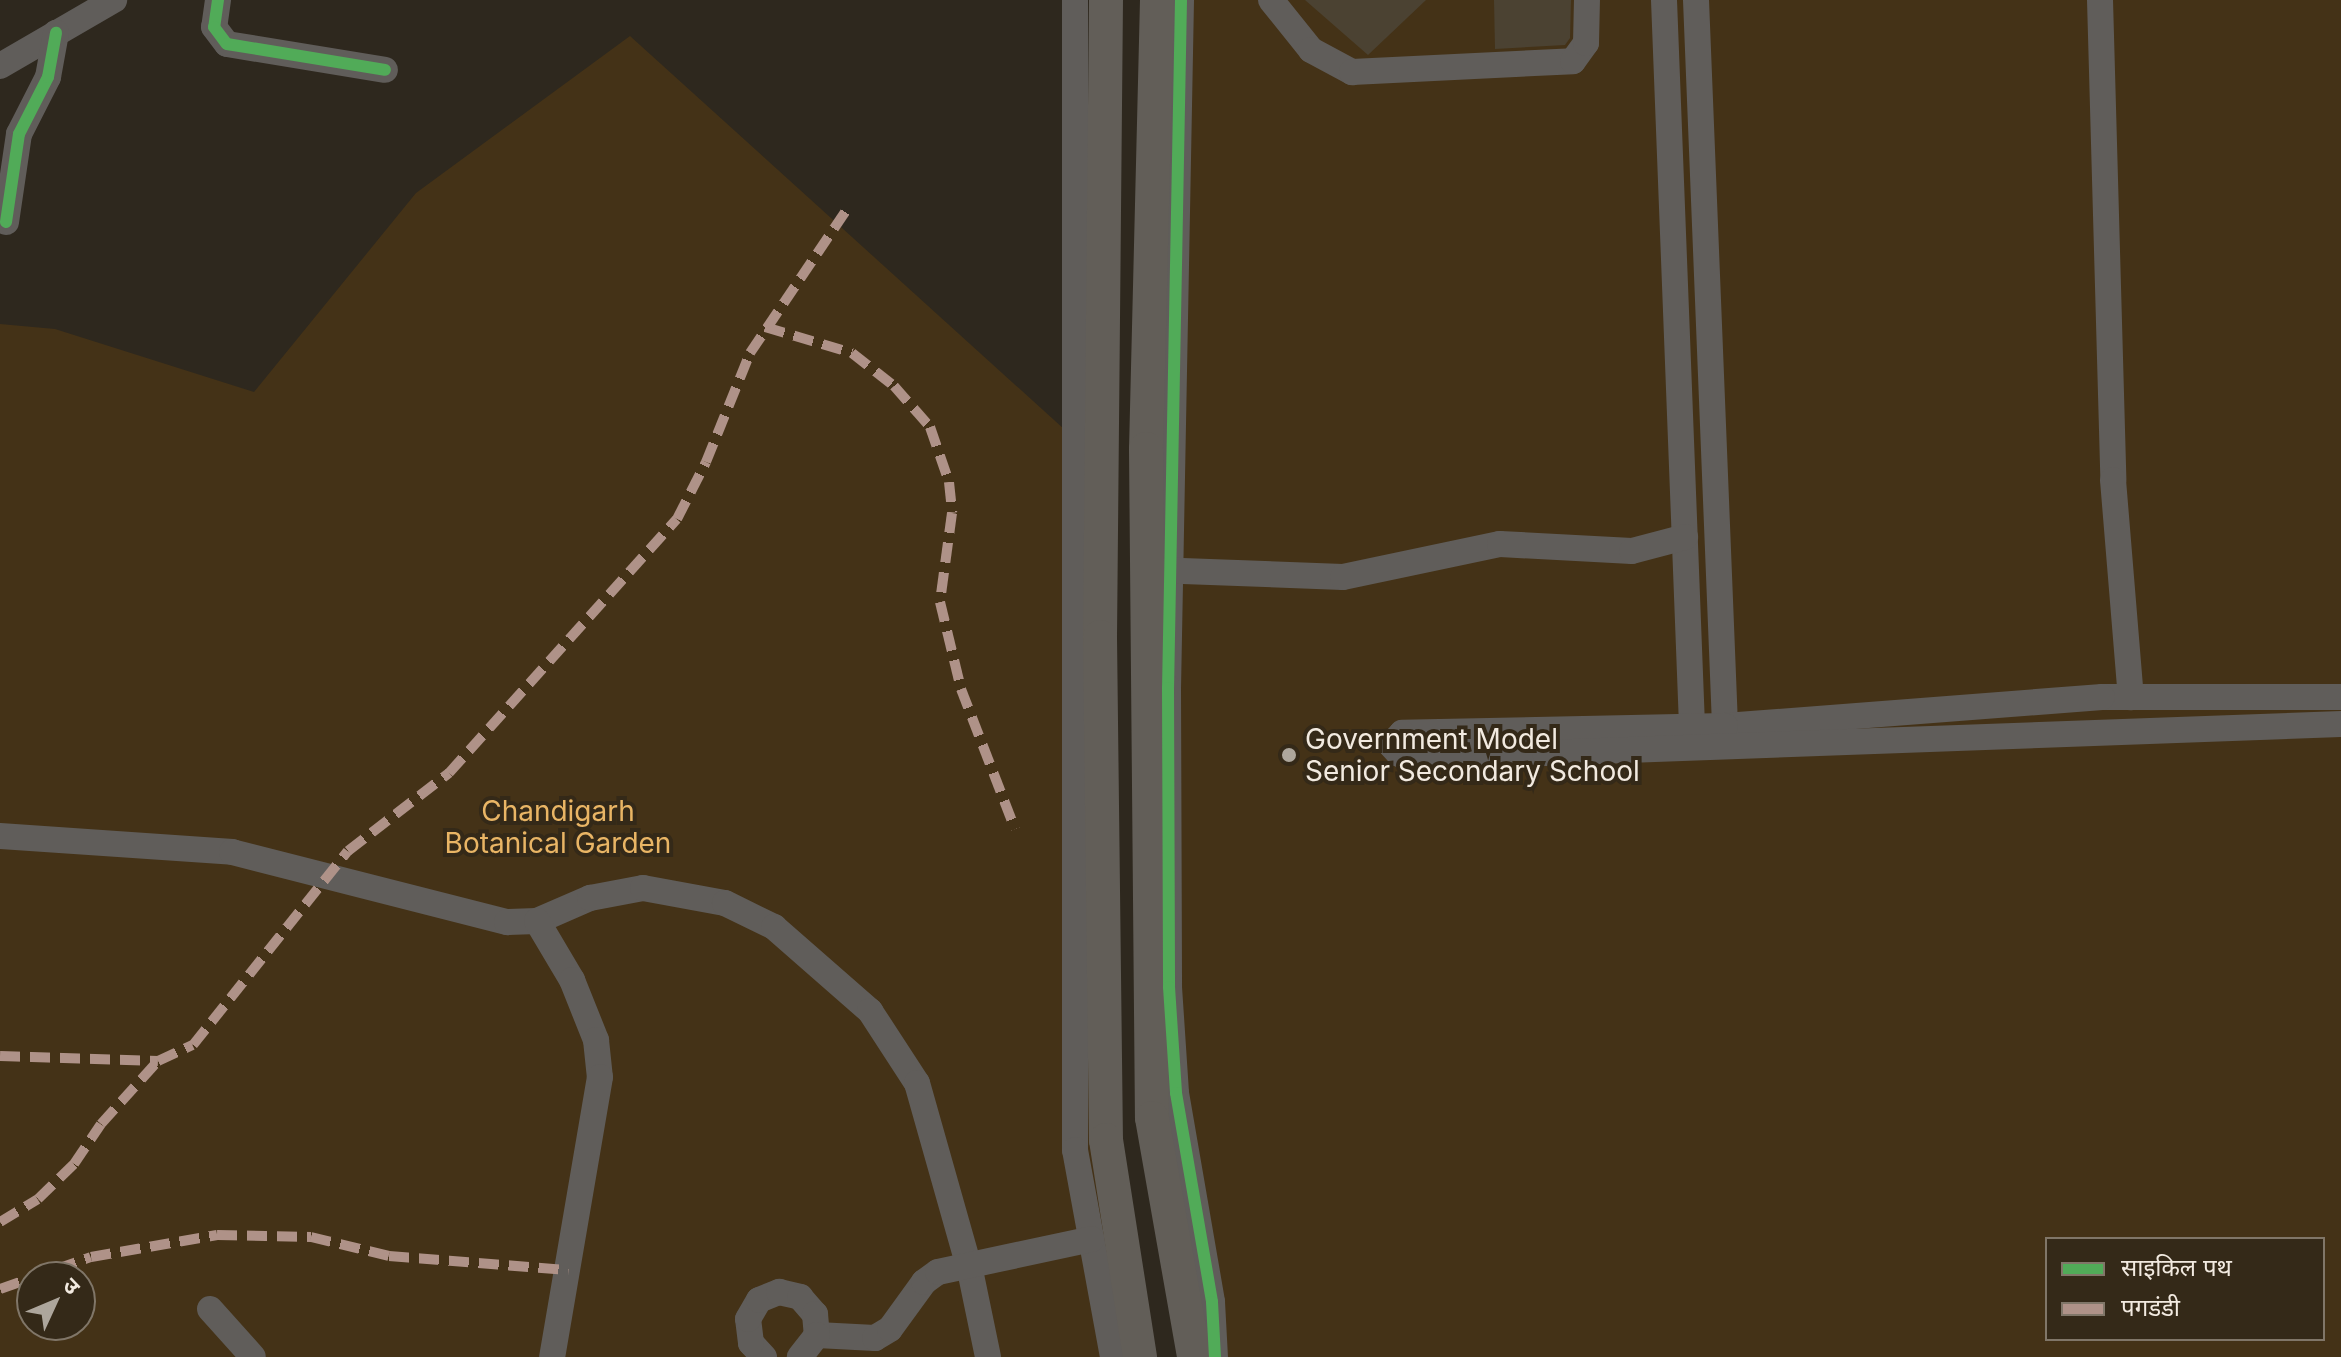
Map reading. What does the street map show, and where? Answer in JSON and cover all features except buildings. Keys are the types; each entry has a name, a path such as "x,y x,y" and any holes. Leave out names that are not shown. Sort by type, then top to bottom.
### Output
{"main road":[{"path":"1106,0 1100,637 1106,1126 1140,1357"},
{"path":"1157,0 1159,570 1152,1118 1194,1357"}],"street":[{"path":"0,66 114,0"},
{"path":"218,0 214,27 227,44 385,70"},
{"path":"1075,0 1075,1121 1113,1357"},
{"path":"1181,0 1159,570 1169,987 1176,1093 1212,1302 1215,1357"},
{"path":"1271,0 1311,50 1352,72 1573,61 1586,43 1587,0"},
{"path":"1664,0 1692,725"},
{"path":"1696,0 1725,726"},
{"path":"2100,0 2113,480 2131,697"},
{"path":"6,222 19,134 48,77 56,33"},
{"path":"1159,570 1343,577 1500,544 1632,551 1685,537"},
{"path":"2102,697 2104,732"},
{"path":"2341,697 2102,697 1725,726 1402,733 1391,745 1399,754 1545,753 2341,724"},
{"path":"0,836 232,852 452,912 507,922 537,921 590,898 643,888 725,903 774,927 870,1011 917,1083 968,1261 988,1357"},
{"path":"537,921 572,980 596,1040 600,1077 552,1357"},
{"path":"817,1335 875,1338 890,1329 924,1282 968,1261 1092,1239"},
{"path":"764,1357 747,1331 752,1309 768,1295 800,1297 815,1314 817,1335 800,1357"},
{"path":"210,1309 253,1357"}],"green space":[{"path":"1190,0 2341,0 2341,1357 1184,1357 1171,1209"},
{"name":"Chandigarh Botanical Garden","path":"630,36 1075,439 1113,1357 0,1357 0,324 55,329 254,392 416,193"}],"marked path":[{"path":"0,1056 158,1061 193,1045 348,851 449,773 677,519 706,462 750,353 847,209"},
{"path":"765,327 852,353 894,386 930,427 949,482 952,513 940,602 961,689 1015,829"},
{"path":"0,1222 38,1199 74,1164 101,1124 158,1061"},
{"path":"0,1289 91,1257 217,1235 311,1237 389,1256 568,1270"}],"cycle path":[{"path":"218,0 214,27 227,44 385,70"},
{"path":"1181,0 1168,688 1169,987 1176,1093 1212,1302 1215,1357"},
{"path":"6,222 19,134 48,77 56,33"}],"place":[{"name":"Government Model Senior Secondary School","path":"1289,755"}]}
